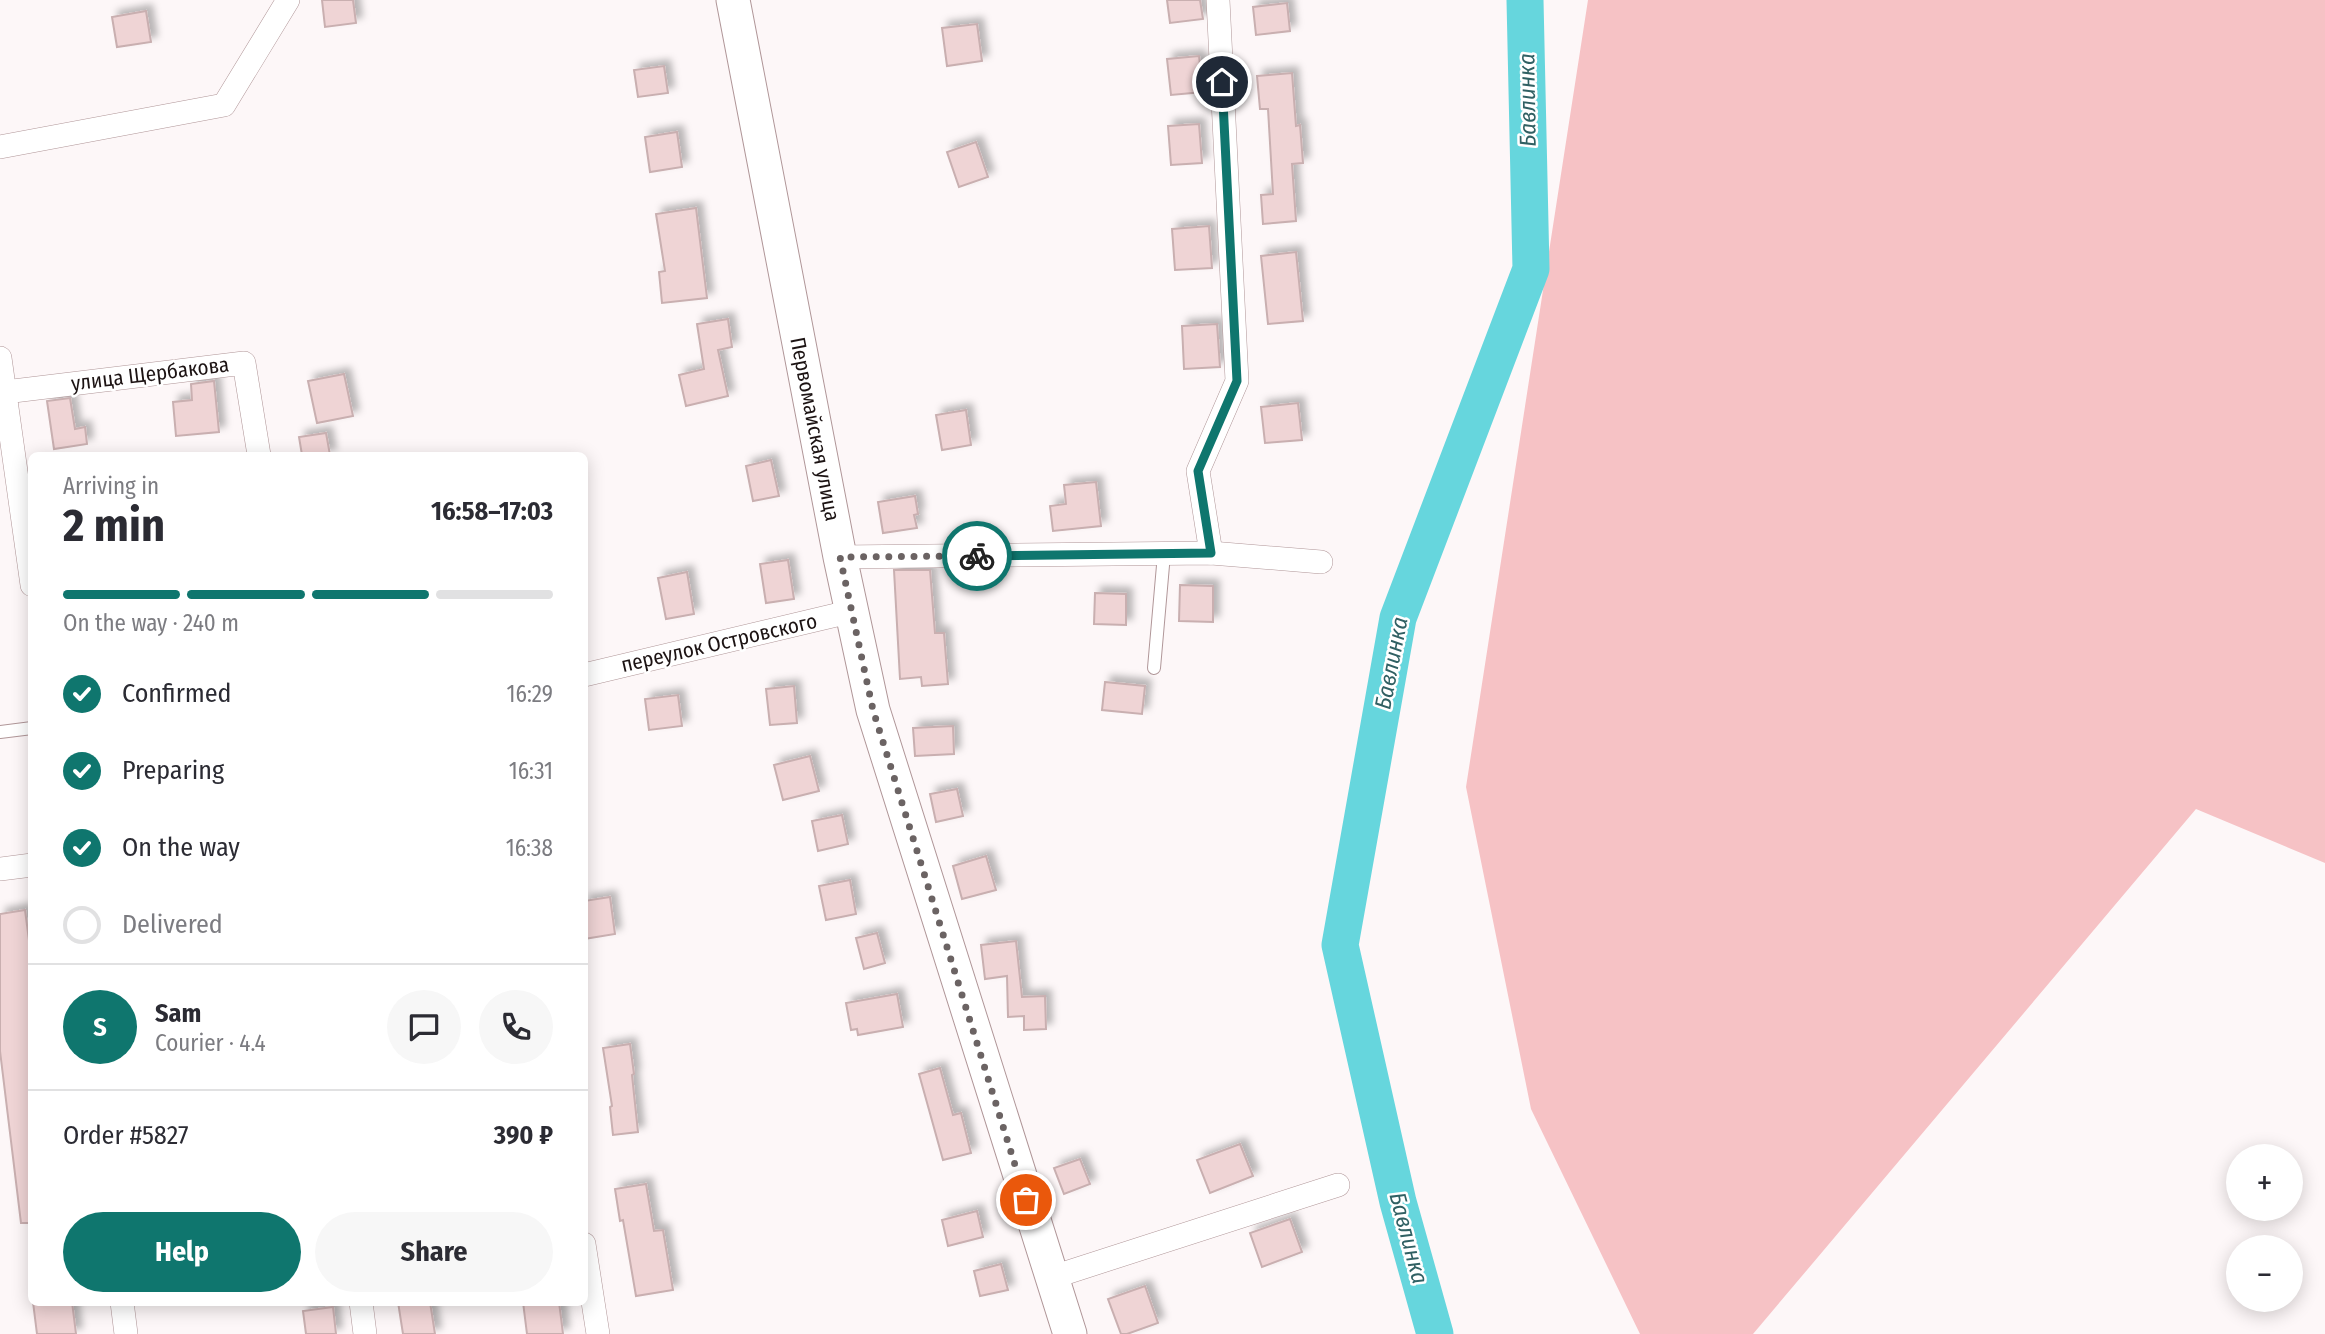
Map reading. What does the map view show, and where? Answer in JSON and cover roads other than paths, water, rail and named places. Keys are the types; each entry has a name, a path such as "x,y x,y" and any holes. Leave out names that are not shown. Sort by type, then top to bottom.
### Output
{"street":[{"path":"0,147 224,105 288,0"},
{"name":"Первомайская улица","path":"733,0 840,557 873,710 1050,1278 1070,1334"},
{"path":"1211,553 1198,471 1237,381 1218,0"},
{"path":"0,358 28,556"},
{"name":"улица Щербакова","path":"5,392 244,363 258,452"},
{"path":"840,557 1211,553 1321,562"},
{"name":"переулок Островского","path":"588,674 853,611"},
{"path":"0,869 28,866"},
{"path":"1050,1278 1338,1185"},
{"path":"588,1270 598,1334"},
{"path":"122,1306 126,1334"},
{"path":"362,1306 365,1334"}],"lane":[{"path":"1154,668 1164,554"},
{"path":"0,732 28,728"}],"waterway":[{"name":"Бавлинка","path":"1435,1334 1398,1202 1340,945 1398,618 1531,269 1525,0"}]}
